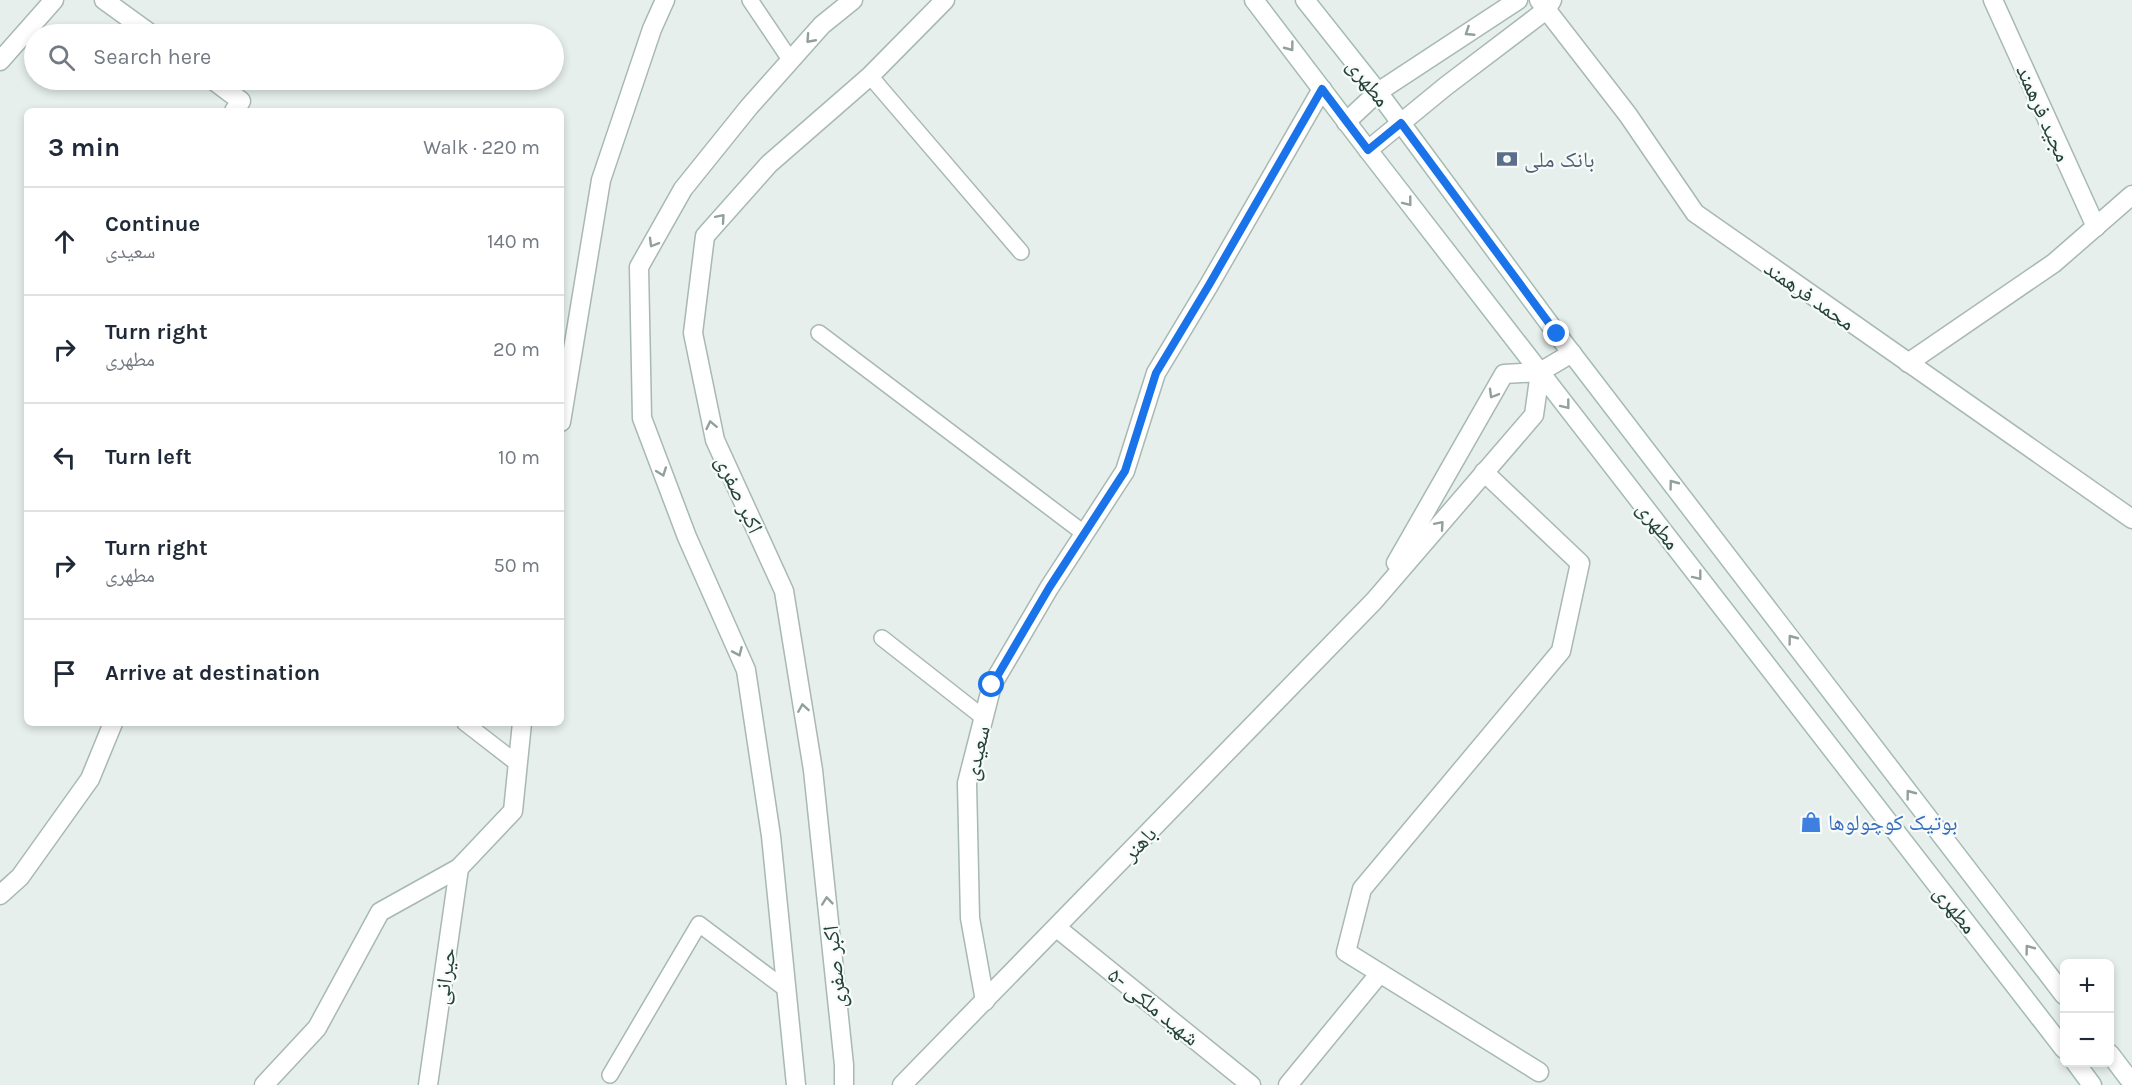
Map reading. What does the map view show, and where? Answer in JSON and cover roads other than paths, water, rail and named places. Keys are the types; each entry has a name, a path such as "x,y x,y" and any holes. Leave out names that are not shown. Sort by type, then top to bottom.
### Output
{"street":[{"path":"33,24 54,0"},
{"path":"104,0 137,24"},
{"path":"564,404 601,180 652,28 665,0"},
{"path":"796,1085 771,836 746,670 687,537 642,418 639,267 683,189 749,107 822,25 853,0"},
{"name":"اکبر صفری","path":"844,1085 844,1065 813,770 784,591 715,440 693,333 705,236 769,164 870,76 945,0"},
{"name":"مطهری","path":"1254,0 2060,1044"},
{"name":"مطهری","path":"1305,0 1378,92 1572,353 2060,990"},
{"path":"1346,122 1378,92 1518,0"},
{"name":"مجید فرهمند","path":"1993,0 2096,227"},
{"path":"1368,150 1546,3"},
{"name":"محمد فرهمند","path":"1546,3 1628,115 1695,213 2132,519"},
{"path":"0,61 24,34"},
{"name":"سعیدی","path":"985,1001 970,918 967,783 992,685 1049,588 1125,471 1156,373 1322,89"},
{"path":"227,90 241,100 236,108"},
{"path":"1908,363 2054,264 2132,195"},
{"path":"1374,601 1504,374 1540,372 1572,353"},
{"path":"1374,601 1534,415 1540,372"},
{"path":"1485,472 1580,563 1561,651 1362,889 1346,952 1539,1072"},
{"name":"باهنر","path":"903,1085 1374,601"},
{"path":"0,895 20,877 90,779 112,726"},
{"path":"264,1085 317,1028 380,912 459,868 513,811 522,726"},
{"name":"حیرانی","path":"428,1085 459,868"},
{"name":"۵- شهید ملکی","path":"1057,928 1251,1085"},
{"path":"1288,1085 1380,973"},
{"path":"2114,1061 2131,1083"},
{"path":"2079,1067 2092,1085"}],"lane":[{"path":"750,0 791,61"},
{"path":"870,76 1021,252"},
{"path":"819,333 1085,534"},
{"path":"882,638 984,718"},
{"path":"469,726 518,764"},
{"path":"610,1075 699,924 787,990"}],"place":[{"name":"بانک ملی","path":"1507,159"},
{"name":"بوتیک کوچولوها","path":"1811,822"}]}
